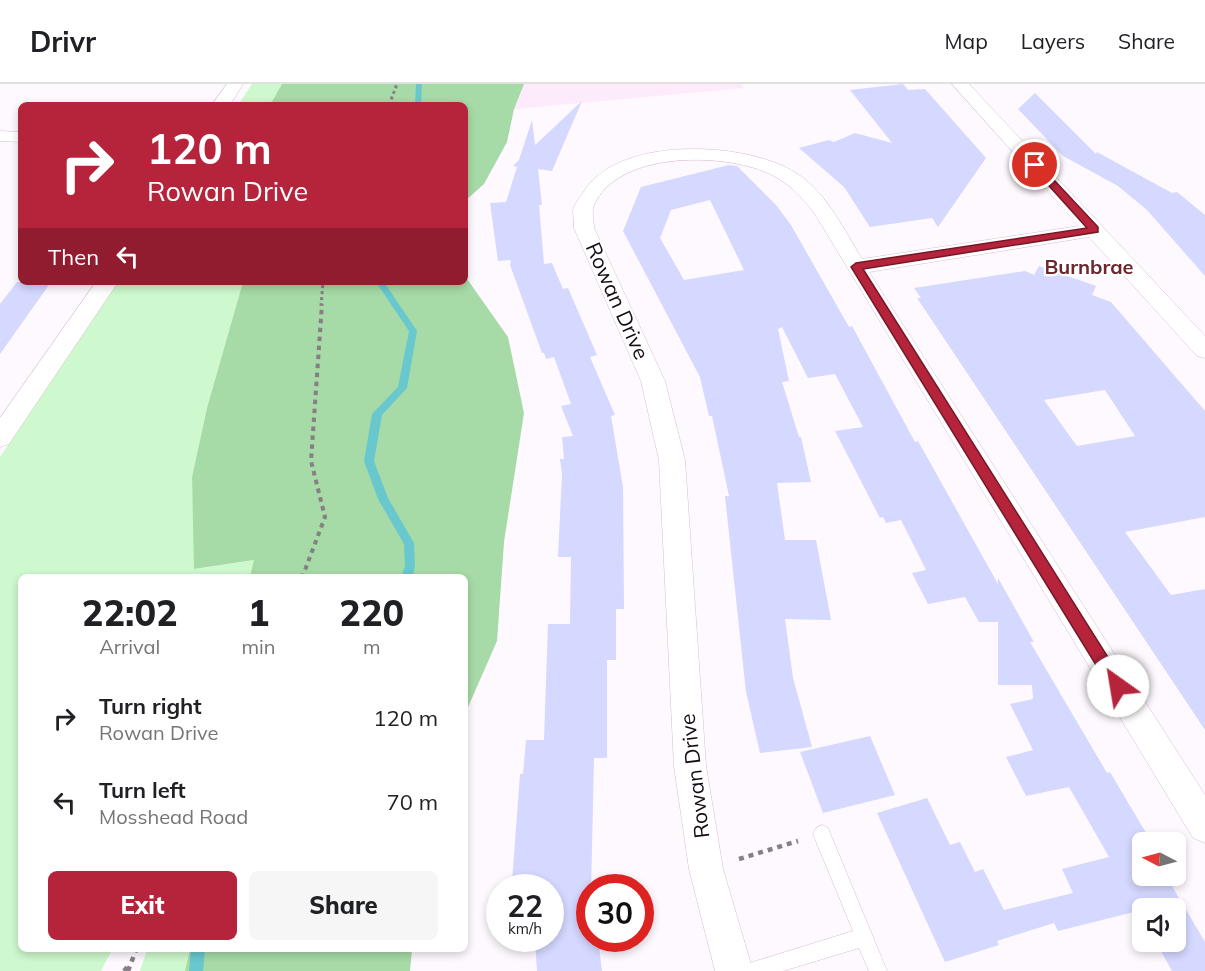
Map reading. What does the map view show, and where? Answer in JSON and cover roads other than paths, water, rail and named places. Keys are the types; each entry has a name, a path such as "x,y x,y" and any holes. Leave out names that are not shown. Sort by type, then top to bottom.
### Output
{"street":[{"path":"223,102 235,84"},
{"path":"960,84 1205,350"},
{"path":"0,136 18,137"},
{"name":"Rowan Drive","path":"734,971 706,869 690,766 672,460 653,381 584,228 583,208 594,187 619,170 653,159 686,154 725,155 762,163 790,177 811,194 1205,826"},
{"path":"856,267 1095,230"},
{"path":"0,437 105,285"}],"lane":[{"path":"822,834 878,971"},
{"path":"753,971 864,937"}],"waterway":[{"path":"418,102 419,84"},
{"path":"382,285 413,331 402,388 377,414 369,461 383,499 409,543 410,566 407,574"},
{"path":"196,971 198,952"}],"district":[{"name":"Burnbrae","path":"1089,267"}]}
